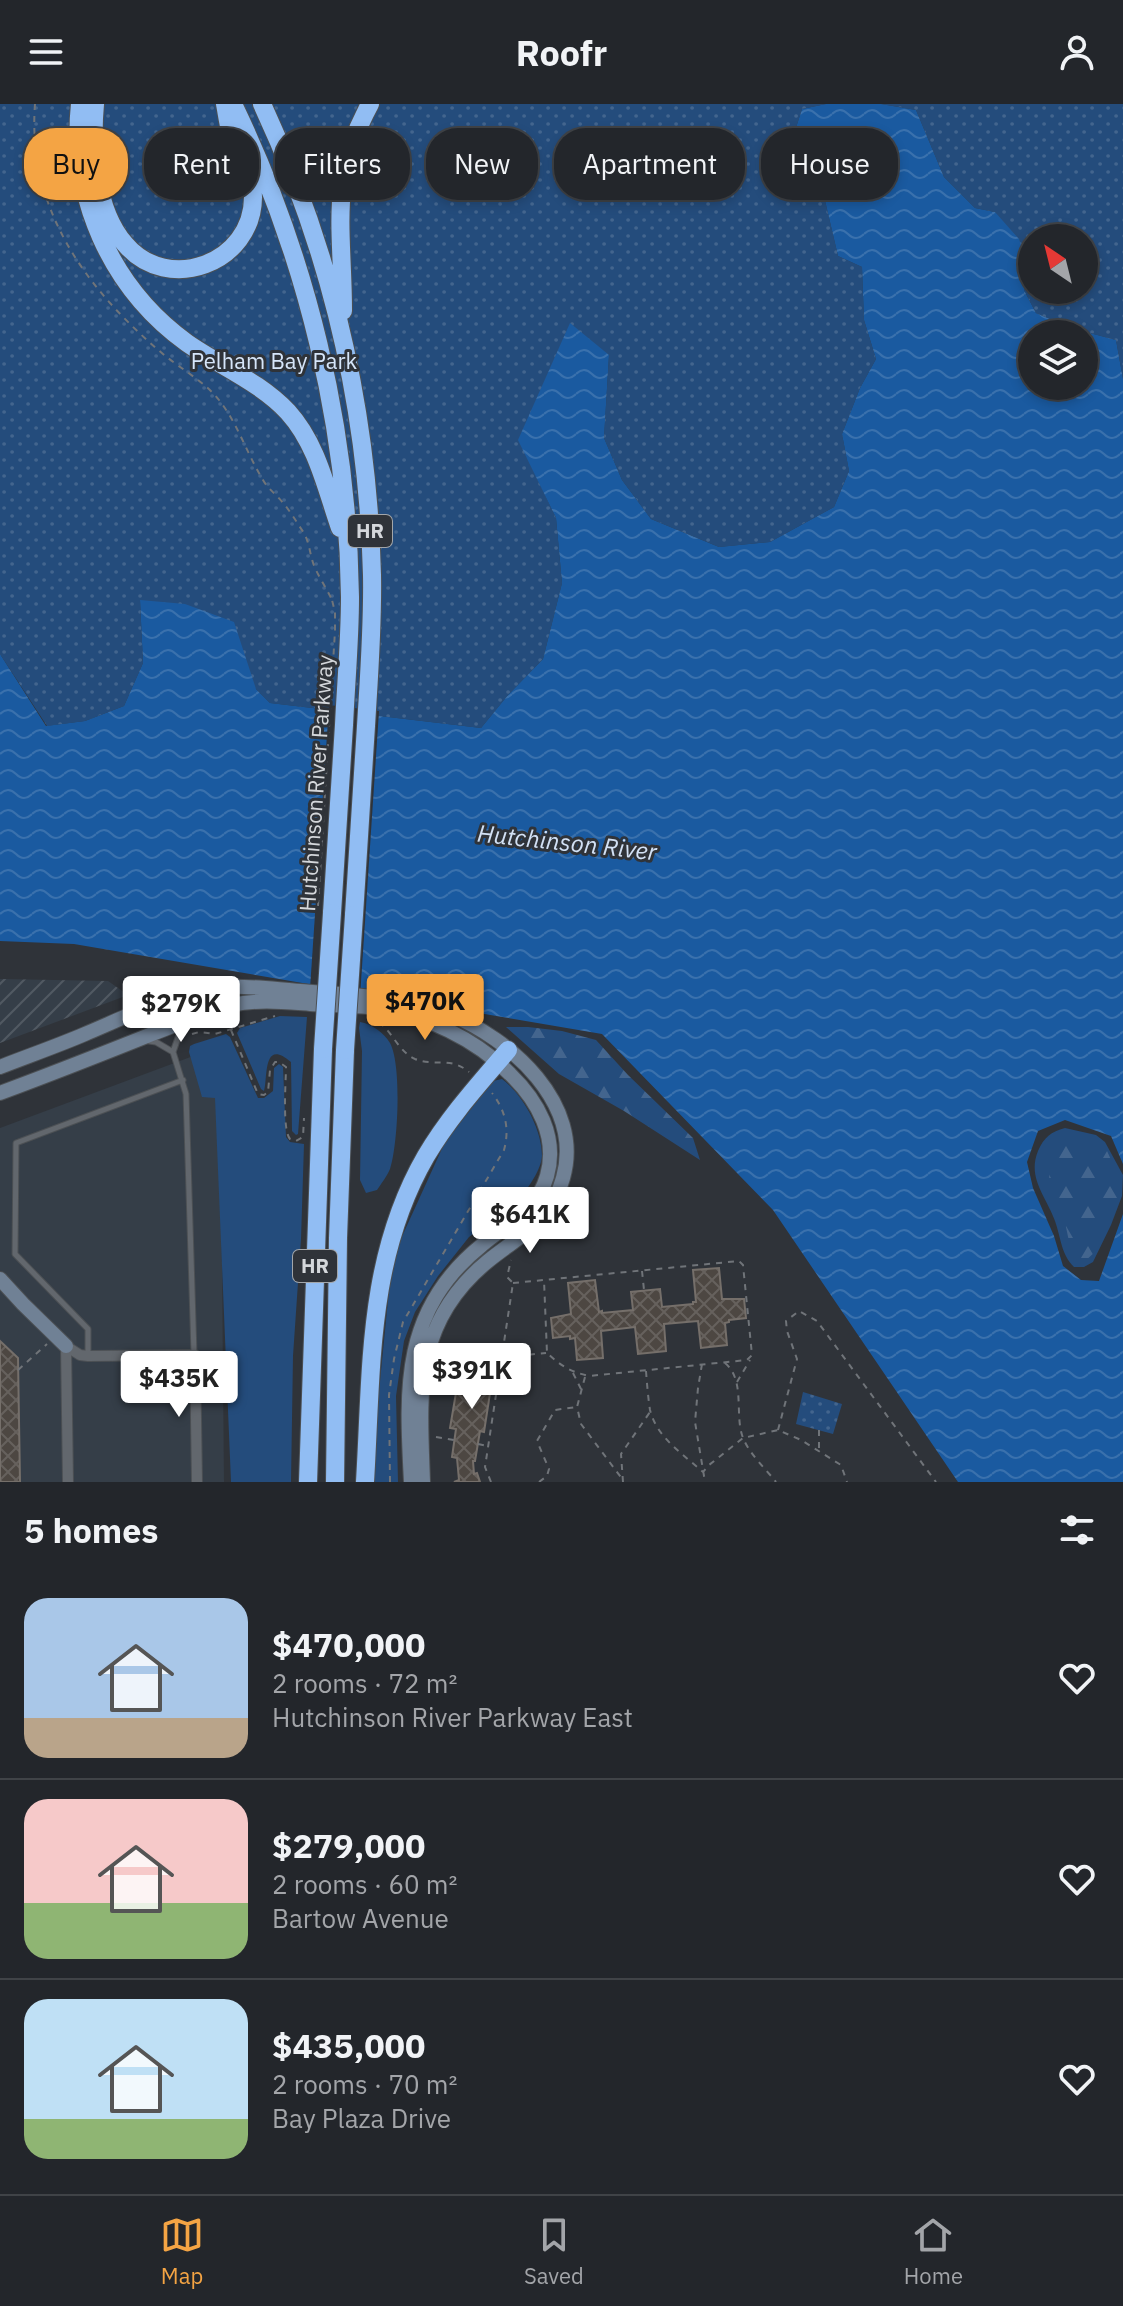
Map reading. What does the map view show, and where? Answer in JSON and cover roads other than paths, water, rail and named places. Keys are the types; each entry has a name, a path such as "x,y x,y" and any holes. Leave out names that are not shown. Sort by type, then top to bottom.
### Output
{"highway":[{"path":"80,104 77,140 81,175 95,222 112,259 138,297 164,325 268,394 293,419 314,454 348,554"},
{"path":"95,104 93,136 96,166 113,225 123,242 137,256 153,265 178,270 201,267 217,260 240,238 250,219 251,183 231,134 225,104"},
{"name":"Hutchinson River Parkway","path":"233,104 283,223 312,320 335,429 348,554 341,600 308,1482"},
{"name":"Hutchinson River Parkway","path":"262,104 307,213 343,338 357,410 371,536 370,663 345,1050 335,1482"},
{"path":"343,338 339,235 341,189 348,153 370,104"},
{"path":"365,1482 378,1296 389,1242 424,1159 445,1127 502,1056"}],"street":[{"path":"0,1067 170,1000 208,989 245,987 402,1014 502,1056 535,1076 553,1103 564,1131 566,1160 563,1180 549,1210 535,1227 479,1269 461,1287 434,1332 423,1370 423,1482"},
{"path":"0,1093 220,1009 261,1001 328,999"},
{"path":"411,1482 408,1384 414,1349 426,1316 459,1266 527,1211 544,1186 549,1168 549,1141 541,1116 502,1056"},
{"path":"0,1279 75,1353 88,1356 195,1355 197,1482"},
{"path":"61,1341 68,1482"}],"lane":[{"path":"173,1052 184,1027 261,1001"},
{"path":"65,1067 75,1068 151,1040 173,1052 186,1094 195,1355"},
{"path":"88,1356 88,1329 15,1254 16,1143 183,1080"}],"water":[{"name":"Hutchinson River","path":"826,104 881,104 916,110 944,177 975,208 995,212 1018,238 1018,304 1031,304 1036,313 1052,320 1018,320 1018,400 1098,400 1098,335 1116,340 1123,379 1123,1164 1111,1136 1065,1120 1038,1131 1027,1162 1033,1188 1063,1266 1081,1280 1099,1281 1123,1214 1123,1482 958,1482 773,1210 602,1034 74,944 0,941 0,654 46,726 85,721 124,706 143,663 140,600 185,604 234,622 256,689 270,703 481,728 543,659 562,583 556,518 518,440 570,323 609,355 604,438 622,480 651,519 719,547 770,542 834,507 849,471 842,434 860,388 876,359 864,320 862,267 838,256 825,200 898,200 898,128 796,128 802,109"}],"park label":[{"name":"Pelham Bay Park","path":"274,361"}]}
